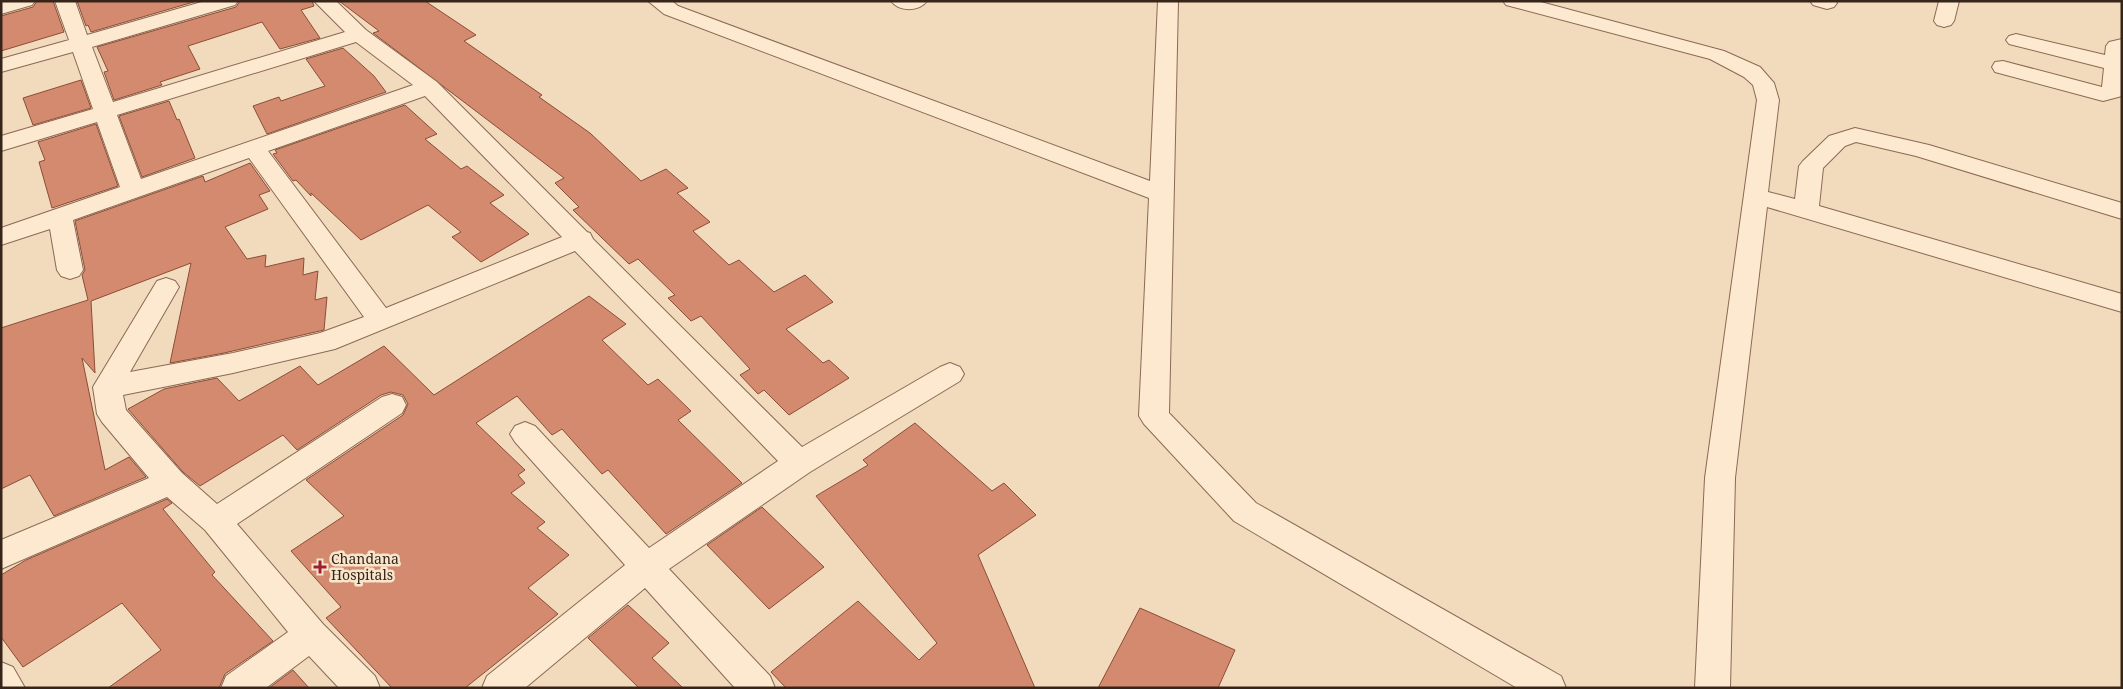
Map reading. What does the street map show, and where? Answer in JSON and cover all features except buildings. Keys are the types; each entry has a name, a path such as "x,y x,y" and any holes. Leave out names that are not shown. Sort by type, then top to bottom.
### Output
{"street":[{"path":"1,8 25,1"},
{"path":"65,1 133,190"},
{"path":"1,66 80,45 228,1"},
{"path":"324,1 359,34 429,87 581,239 799,463"},
{"path":"658,1 671,10 1162,194"},
{"path":"900,1 912,4 917,1"},
{"path":"1168,1 1154,416 1245,512 1549,688"},
{"path":"1513,1 1717,56 1752,72 1763,83 1768,100 1720,478 1712,688"},
{"path":"1944,21 1949,1"},
{"path":"1,144 359,34"},
{"path":"2003,67 2103,94 2113,93 2118,54 2016,40"},
{"path":"1,237 253,147 429,87"},
{"path":"1806,211 1811,166 1837,141 1855,135 1921,150 2122,211"},
{"path":"253,147 382,321"},
{"path":"1756,196 2122,303"},
{"path":"60,216 70,270"},
{"path":"107,387 232,363 316,344 382,321 581,239"},
{"path":"166,287 107,387 112,414 171,482 216,521 311,635 363,688"},
{"path":"499,688 648,566 799,463 950,374"},
{"path":"216,521 392,405"},
{"path":"525,434 758,688"},
{"path":"1,554 171,482"},
{"path":"238,688 311,635"},
{"path":"1,678 8,688"}],"place":[{"name":"Chandana Hospitals","path":"320,567"}]}
